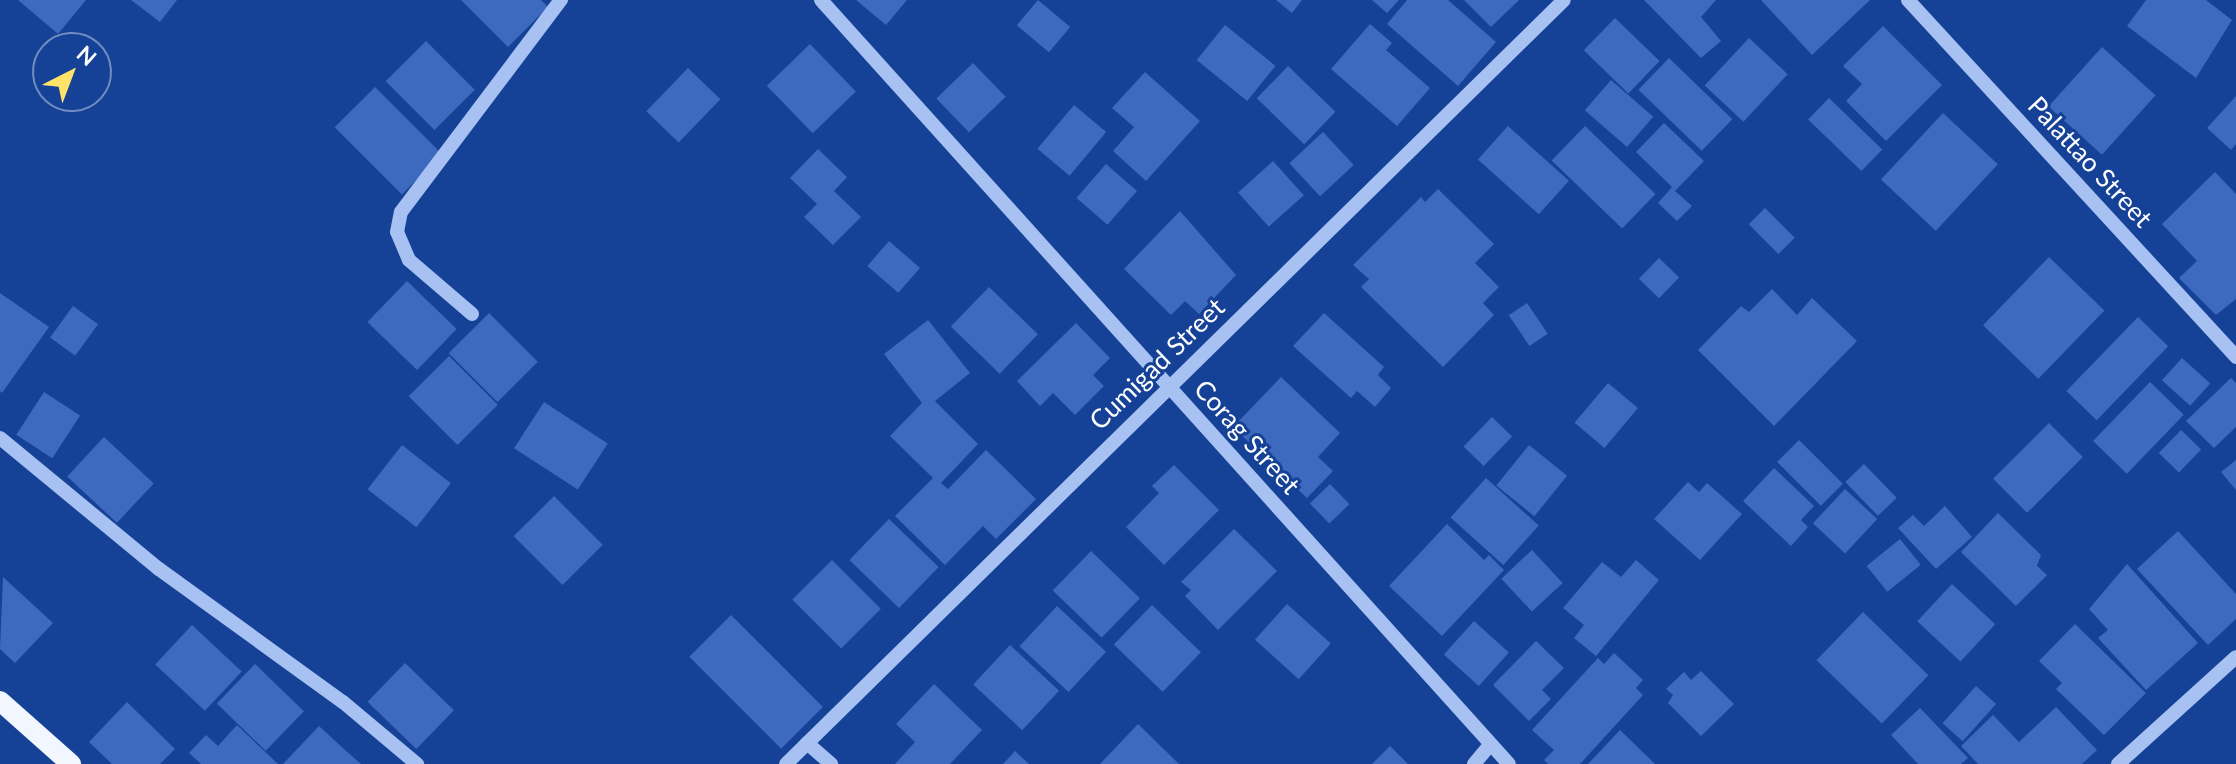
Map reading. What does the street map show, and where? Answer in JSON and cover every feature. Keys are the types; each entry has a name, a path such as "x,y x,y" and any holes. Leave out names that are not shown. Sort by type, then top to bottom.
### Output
{"main road":[{"path":"0,701 71,764"}],"street":[{"path":"472,314 409,260 397,232 401,212 561,0"},
{"name":"Corag Street","path":"821,0 1509,764"},
{"name":"Cumigad Street","path":"786,764 1564,0"},
{"name":"Palattao Street","path":"1908,0 2236,357"},
{"path":"0,438 159,569 343,702 417,764"},
{"path":"2118,764 2236,657"},
{"path":"807,743 831,764"},
{"path":"1474,764 1491,744"}],"building":[{"path":"18,0 86,0 60,32 56,32"},
{"path":"131,0 177,0 160,22"},
{"path":"461,0 541,0 548,7 508,47"},
{"path":"856,0 907,0 886,25"},
{"path":"1038,0 1070,27 1049,52 1017,25"},
{"path":"1276,0 1302,0 1292,13"},
{"path":"1372,0 1399,0 1387,13"},
{"path":"1407,0 1448,0 1496,42 1458,86 1387,24"},
{"path":"1464,0 1519,0 1491,27"},
{"path":"1644,0 1716,0 1701,17 1721,41 1701,58"},
{"path":"1761,0 1870,0 1812,55"},
{"path":"2146,0 2206,0 2232,20 2196,78 2127,26"},
{"path":"1615,18 1660,61 1628,93 1584,50"},
{"path":"1370,24 1392,43 1386,50 1430,88 1397,126 1331,69"},
{"path":"1225,25 1276,66 1247,101 1197,60"},
{"path":"1883,26 1942,85 1886,141 1846,101 1862,84 1843,66"},
{"path":"1749,38 1788,74 1743,122 1705,86"},
{"path":"426,41 475,90 434,130 386,81"},
{"path":"810,44 856,91 813,133 767,86"},
{"path":"2102,47 2156,95 2102,155 2048,106"},
{"path":"1669,58 1732,119 1702,151 1638,90"},
{"path":"973,63 1006,97 969,132 936,98"},
{"path":"1288,66 1335,112 1304,144 1257,98"},
{"path":"688,68 720,99 679,142 646,111"},
{"path":"1145,72 1200,121 1146,181 1113,151 1134,127 1112,108"},
{"path":"1611,80 1653,117 1627,147 1585,110"},
{"path":"375,87 442,154 402,194 335,127"},
{"path":"2236,96 2236,144 2231,150 2207,128"},
{"path":"1829,98 1882,149 1861,171 1808,120"},
{"path":"1074,105 1106,132 1070,176 1037,149"},
{"path":"1943,113 1998,164 1936,231 1881,180"},
{"path":"1664,123 1704,161 1675,191 1692,206 1677,221 1658,203 1672,187 1636,152"},
{"path":"1508,126 1569,181 1539,214 1478,159"},
{"path":"1585,126 1655,194 1622,229 1552,161"},
{"path":"1323,132 1354,165 1320,196 1289,163"},
{"path":"818,149 847,177 834,191 861,217 833,245 804,217 817,204 790,178"},
{"path":"1273,161 1304,195 1269,227 1238,192"},
{"path":"1106,164 1137,191 1107,225 1076,198"},
{"path":"2215,172 2236,194 2236,299 2216,315 2179,278 2197,261 2162,224"},
{"path":"1438,189 1494,244 1475,263 1499,287 1483,303 1494,315 1443,367 1361,287 1369,279 1353,265 1421,197 1425,202"},
{"path":"1765,208 1795,238 1778,254 1749,224"},
{"path":"1180,211 1236,275 1199,314 1185,301 1171,315 1124,269"},
{"path":"889,241 920,268 898,293 867,266"},
{"path":"2049,257 2104,310 2038,379 1983,325"},
{"path":"1659,258 1679,277 1659,298 1639,279"},
{"path":"407,281 457,329 417,370 367,322"},
{"path":"989,287 1038,334 1000,374 951,327"},
{"path":"1772,289 1797,315 1812,298 1857,341 1774,426 1698,350 1741,306 1749,312"},
{"path":"0,293 49,327 2,393 0,391"},
{"path":"1527,303 1548,334 1529,346 1509,315"},
{"path":"73,306 98,324 75,356 50,338"},
{"path":"489,313 538,362 497,402 449,353"},
{"path":"1324,313 1384,367 1378,375 1391,388 1375,407 1357,391 1351,398 1293,346"},
{"path":"2138,317 2168,346 2097,420 2066,391"},
{"path":"928,320 970,373 935,401 978,444 941,483 948,489 986,450 1036,499 996,539 983,526 945,565 895,516 933,478 890,436 922,403 884,354"},
{"path":"1076,323 1110,358 1093,375 1104,386 1075,415 1053,393 1040,406 1017,381"},
{"path":"449,356 498,405 457,445 409,396"},
{"path":"2182,358 2210,383 2190,406 2162,380"},
{"path":"1281,377 1340,433 1318,457 1333,471 1307,498 1233,427"},
{"path":"2231,378 2236,383 2236,427 2214,448 2186,421"},
{"path":"2150,382 2184,415 2127,474 2093,441"},
{"path":"1608,383 1638,408 1604,448 1575,423"},
{"path":"44,392 80,415 52,458 16,435"},
{"path":"544,402 608,443 578,490 514,448"},
{"path":"1492,417 1512,436 1484,466 1464,446"},
{"path":"2049,423 2083,457 2027,513 1993,479"},
{"path":"2181,430 2201,449 2179,472 2159,453"},
{"path":"104,437 154,483 117,523 67,476"},
{"path":"1799,440 1843,484 1821,506 1777,462"},
{"path":"402,445 451,483 416,527 368,489"},
{"path":"1529,445 1567,476 1534,516 1496,485"},
{"path":"2236,460 2236,490 2221,472"},
{"path":"1864,464 1897,498 1878,516 1845,482"},
{"path":"1174,465 1219,510 1164,565 1126,527 1159,493 1152,486"},
{"path":"1774,468 1814,506 1801,520 1808,527 1791,546 1743,501"},
{"path":"1486,478 1539,526 1503,565 1451,517"},
{"path":"1688,482 1699,492 1707,483 1742,514 1700,560 1654,519"},
{"path":"1330,484 1349,504 1329,524 1310,503"},
{"path":"1845,489 1877,519 1845,553 1813,523"},
{"path":"554,496 603,545 562,585 514,536"},
{"path":"1945,506 1972,537 1936,569 1898,528 1913,515 1924,526"},
{"path":"1998,513 2041,555 2037,566 2047,575 2016,606 1961,552"},
{"path":"889,519 939,567 899,608 849,560"},
{"path":"1447,524 1484,560 1489,555 1504,570 1442,636 1389,586"},
{"path":"1234,529 1277,571 1218,630 1185,596 1191,590 1181,582"},
{"path":"2178,531 2236,594 2236,619 2208,645 2137,569"},
{"path":"1900,539 1921,565 1887,592 1867,566"},
{"path":"1532,550 1563,583 1532,612 1501,579"},
{"path":"1091,551 1140,598 1102,638 1053,591"},
{"path":"832,560 881,609 841,648 792,600"},
{"path":"1636,560 1659,580 1596,656 1574,638 1584,625 1563,608 1602,562 1621,577"},
{"path":"2127,564 2198,643 2146,690 2098,638 2108,630 2089,609"},
{"path":"3,577 53,623 15,663 0,649"},
{"path":"1952,584 1995,624 1960,662 1917,621"},
{"path":"1287,604 1331,643 1299,679 1255,640"},
{"path":"1152,605 1201,652 1163,692 1114,645"},
{"path":"1057,606 1106,652 1068,692 1019,646"},
{"path":"1863,612 1928,675 1882,723 1816,660"},
{"path":"731,615 823,707 781,749 689,657"},
{"path":"1474,621 1509,652 1479,686 1444,654"},
{"path":"2075,624 2146,693 2104,735 2056,689 2062,683 2039,661"},
{"path":"192,625 242,671 205,711 155,664"},
{"path":"1536,641 1564,668 1542,690 1551,699 1529,721 1493,685"},
{"path":"1010,645 1059,691 1022,730 973,684"},
{"path":"1614,653 1643,680 1636,688 1643,695 1580,764 1548,764 1544,760 1554,750 1532,730 1598,658 1604,664"},
{"path":"405,663 454,710 416,749 367,702"},
{"path":"255,664 304,711 266,751 217,704"},
{"path":"1701,671 1734,704 1701,736 1668,703 1673,695 1666,689 1684,672 1691,680"},
{"path":"934,684 982,730 950,764 895,764 915,742 896,724"},
{"path":"1976,686 1996,704 1963,741 1943,723"},
{"path":"127,702 175,749 160,764 112,764 89,742"},
{"path":"2056,707 2097,750 2082,764 1978,764 1961,746 1993,715 2019,742"},
{"path":"1920,708 1968,758 1961,764 1918,764 1891,735"},
{"path":"1138,724 1179,764 1100,764"},
{"path":"237,725 278,764 201,764 189,753 206,735 218,746"},
{"path":"319,726 345,750 361,764 283,764"},
{"path":"1620,730 1655,764 1588,764"},
{"path":"1390,746 1408,764 1372,764"},
{"path":"1015,751 1029,764 1003,764"}]}
